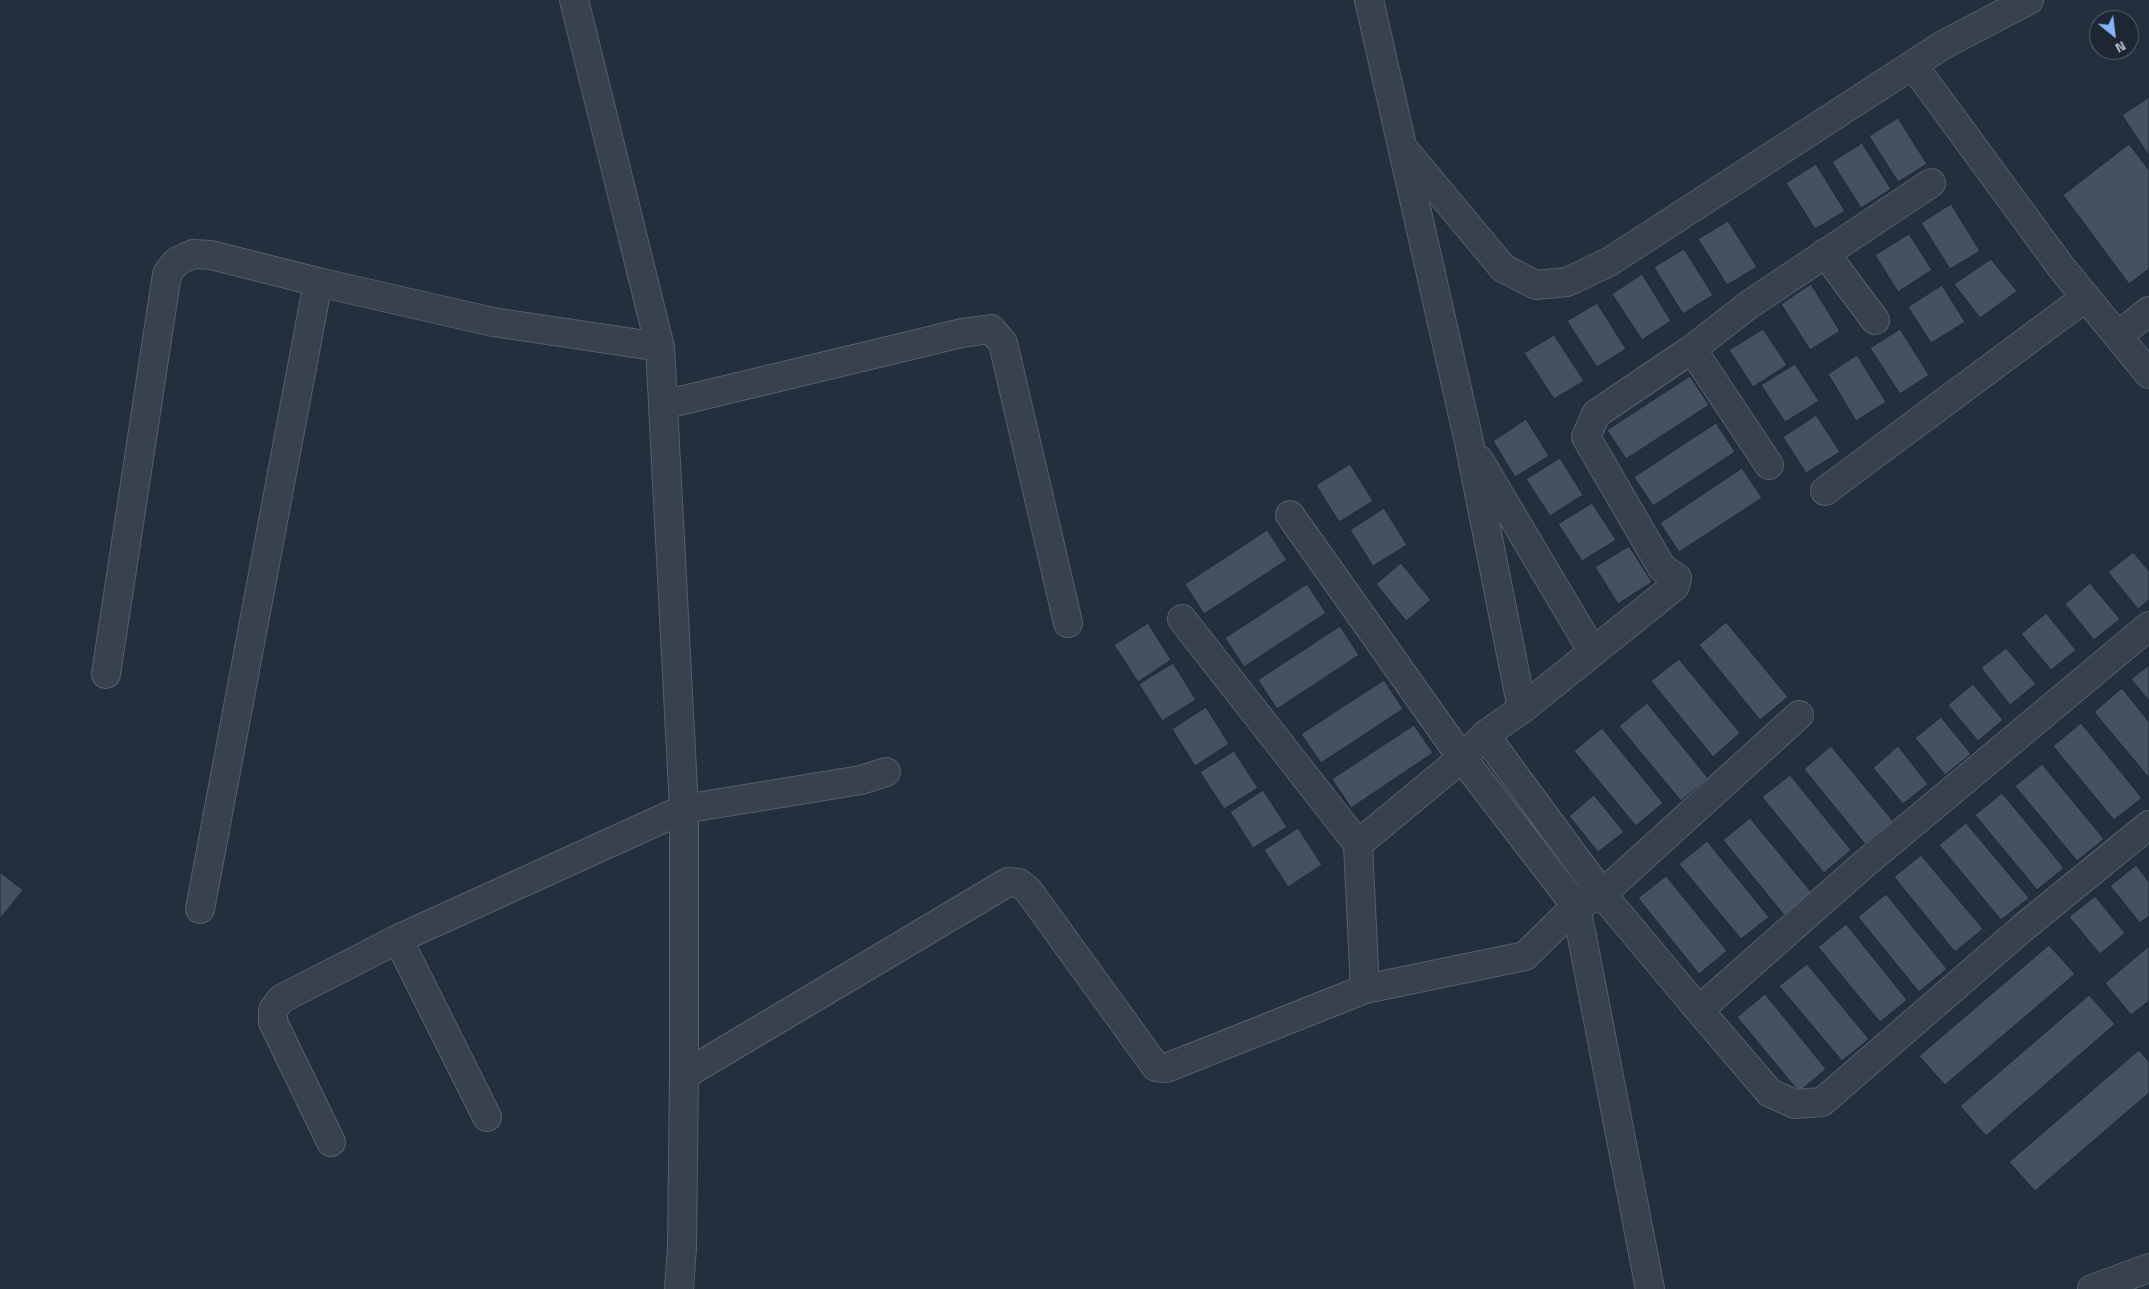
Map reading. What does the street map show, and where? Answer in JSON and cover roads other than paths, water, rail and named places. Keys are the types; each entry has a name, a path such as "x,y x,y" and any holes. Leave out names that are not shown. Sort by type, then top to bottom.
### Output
{"street":[{"path":"1369,0 1400,144 1469,442 1522,709"},
{"path":"1400,144 1503,268 1536,285 1567,282 1610,262 1943,45 2029,0"},
{"path":"576,7 660,347 684,809 684,1075 682,1248 679,1289"},
{"path":"1913,65 2061,267 2119,335 2149,374"},
{"path":"1358,844 1462,758 1485,735 1522,709 1675,586 1677,578 1662,568 1586,437 1596,414 1692,349 1750,304 1931,183"},
{"path":"1825,253 1875,320"},
{"path":"106,674 167,274 176,262 193,254 211,254 318,282 493,322 660,347"},
{"path":"200,909 318,282"},
{"path":"1825,491 2086,297"},
{"path":"2119,335 2149,311"},
{"path":"663,405 962,333 991,329 1003,343 1068,623"},
{"path":"1692,349 1768,465"},
{"path":"1469,442 1593,652"},
{"path":"1290,515 1462,758 1576,906 1650,1289"},
{"path":"1182,619 1358,844 1365,989"},
{"path":"1699,1010 1863,864 2149,626"},
{"path":"684,1075 1008,882 1019,883 1028,890 1156,1067 1166,1068 1365,989 1525,956 1576,906 1602,894 1799,715"},
{"path":"1485,735 1602,894 1699,1010 1770,1093 1796,1104 1822,1102 2025,926 2149,825"},
{"path":"331,1142 273,1022 274,1010 281,999 398,939 684,809 861,780 886,772"},
{"path":"398,939 487,1117"},
{"path":"2092,1289 2149,1268"}]}
